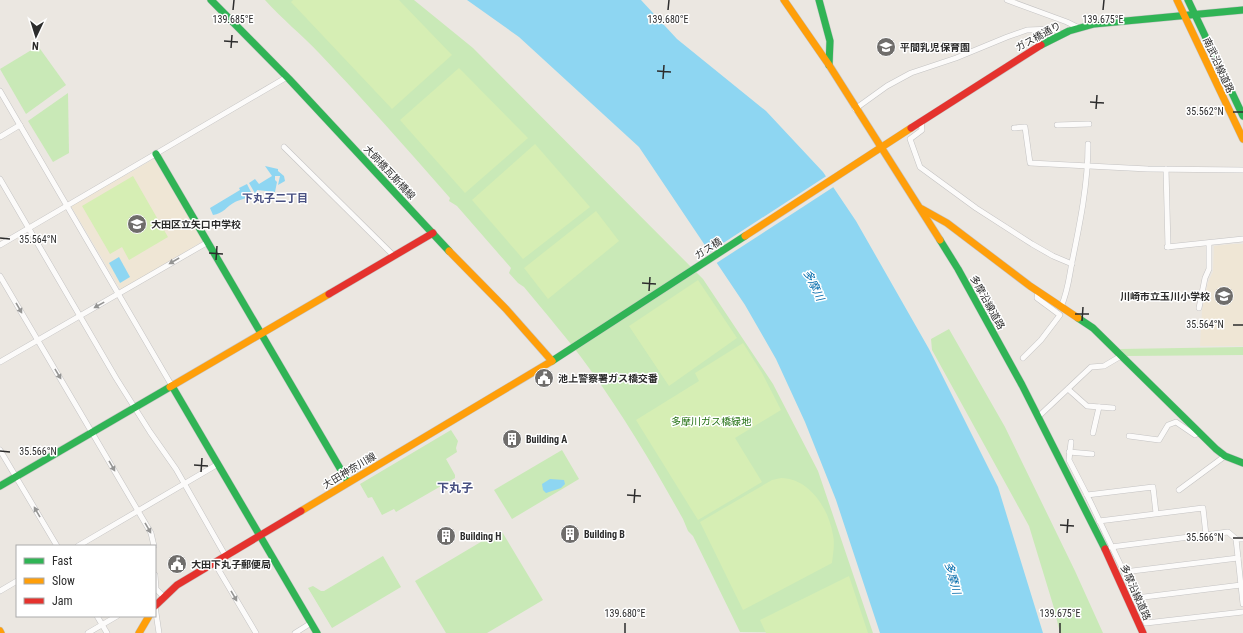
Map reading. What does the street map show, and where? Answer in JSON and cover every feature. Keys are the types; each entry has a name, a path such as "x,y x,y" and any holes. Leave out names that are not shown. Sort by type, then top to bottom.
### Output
{"street":[{"name":"大師橋瓦斯橋線","path":"211,0 287,77 474,278 555,359"},
{"name":"多摩沿線道路","path":"784,0 829,65 855,109 922,209 958,269 1039,416 1066,461 1096,522 1143,633"},
{"path":"819,0 830,42 831,58 829,65"},
{"path":"1007,0 1077,27"},
{"name":"南武沿線道路","path":"1177,0 1243,139"},
{"name":"南武沿線道路","path":"1188,0 1239,100 1243,116"},
{"name":"ガス橋通り","path":"870,156 1031,50 1077,27 1243,10"},
{"path":"855,109 887,86 911,73 956,58 1007,37 1027,30 1054,28 1061,34"},
{"path":"0,244 287,77"},
{"path":"0,92 317,633"},
{"path":"921,122 922,130 910,139 920,167 976,208 1032,244 1053,256 1072,264"},
{"path":"1056,125 1089,124"},
{"path":"0,137 20,126"},
{"path":"1014,128 1025,127 1030,163 1166,169 1243,170"},
{"path":"1061,307 1068,293 1078,236 1088,165 1088,144"},
{"path":"284,147 394,256"},
{"path":"156,154 348,482"},
{"name":"ガス橋","path":"555,359 870,156"},
{"path":"1166,169 1167,247 1243,239"},
{"path":"0,180 134,408 176,469 225,555"},
{"path":"922,209 948,223 1038,292 1093,328 1198,432 1225,456 1243,464"},
{"path":"0,486 433,233"},
{"path":"0,362 208,242"},
{"path":"1200,308 1205,278 1209,269 1209,243"},
{"path":"0,276 153,536 154,545"},
{"path":"1023,358 1041,340 1060,314 1037,298 1038,292"},
{"path":"1039,416 1091,367 1104,366 1121,356"},
{"name":"大田神奈川線","path":"156,605 163,596 177,585 225,555 555,359"},
{"path":"1068,389 1087,406 1113,408"},
{"path":"1093,433 1099,407"},
{"path":"1129,436 1159,440 1168,425 1176,422 1195,435 1198,432"},
{"path":"1070,442 1070,452 1066,461 1087,495 1096,522 1112,547 1146,623 1243,612"},
{"path":"0,450 56,545"},
{"path":"1070,452 1092,454"},
{"path":"1179,490 1225,456"},
{"path":"80,545 218,464"},
{"path":"1087,495 1154,487 1156,513"},
{"path":"1096,522 1203,508 1206,535"},
{"path":"1112,547 1228,532 1236,539 1243,539"},
{"path":"1236,539 1243,604"},
{"path":"1124,572 1238,558"},
{"path":"214,562 256,633"},
{"path":"0,591 16,582"},
{"path":"1136,598 1241,585"},
{"path":"156,589 163,596"},
{"path":"156,613 159,633"},
{"path":"98,617 107,633"},
{"path":"88,633 115,617"},
{"path":"139,633 148,617"},
{"path":"295,633 311,623"}],"shaded area":[{"name":"大田区立矢口中学校","path":"154,159 203,241 121,290 71,206"},
{"name":"川崎市立玉川小学校","path":"1243,244 1243,346 1200,346 1202,310 1208,282 1213,272 1214,246"}],"green space":[{"name":"多摩川ガス橋緑地","path":"265,0 414,0 473,48 703,279 773,384 818,471 873,633 740,632 693,536 688,531 661,480 602,386 581,358 524,287 509,273 511,268 457,206 449,201 450,198 418,161 336,71"},
{"path":"293,0 399,0 452,55 392,109 291,2"},
{"path":"38,46 66,85 26,114 0,69"},
{"path":"459,68 528,138 465,193 400,120"},
{"path":"68,93 69,153 53,162 28,121"},
{"path":"535,144 590,207 523,259 472,200"},
{"path":"133,176 168,237 129,260 122,247 110,254 82,206"},
{"path":"596,211 619,241 548,299 524,268"},
{"path":"698,280 737,338 669,386 629,326"},
{"path":"949,329 1005,427 1075,571 1103,633 1060,633 1029,526 932,350 931,339"},
{"path":"743,343 762,373 781,410 735,438 762,482 698,520 636,420 699,381 695,373"},
{"path":"1243,347 1243,355 1126,356 1120,349"},
{"path":"451,430 458,441 456,448 457,452 446,459 455,475 455,478 396,512 394,509 382,515 372,497 368,498 360,484"},
{"path":"562,450 579,479 512,519 494,490"},
{"path":"781,478 791,479 809,489 822,506 831,525 834,538 832,563 743,610 700,522 772,480"},
{"path":"501,530 543,600 487,633 446,633 415,581"},
{"path":"383,556 401,587 332,628 308,588 313,586 321,591 324,591"},
{"path":"849,576 868,633 766,633 760,620"}],"water":[{"name":"多摩川","path":"467,0 641,0 677,39 766,111 823,172 856,221 929,349 998,487 1043,633 880,633 836,500 805,422 776,359 745,305 639,147 519,37"},
{"path":"265,166 278,169 278,171 284,176 285,181 278,185 280,176 275,176 275,180 277,182 275,192 257,190 256,195 249,183 255,179 259,184 272,176"},
{"path":"247,184 252,194 232,204 222,212 213,215 210,208 240,190 239,188"},
{"path":"119,257 130,277 120,283 109,263"},
{"path":"550,479 564,480 565,484 561,488 546,493 543,490 542,484"}],"pier":[{"path":"828,175 835,186 715,264 708,253"}],"traffic: fast":[{"path":"211,0 289,79 449,251"},
{"path":"819,0 830,41 829,65"},
{"path":"1188,0 1243,116"},
{"path":"1041,45 1069,31 1094,24 1243,10"},
{"path":"156,154 348,482"},
{"path":"552,361 745,236"},
{"path":"940,240 958,269 1022,385 1105,549"},
{"path":"1078,318 1093,328 1216,449 1225,456 1243,463"},
{"path":"172,386 317,633"},
{"path":"0,486 170,387"}],"traffic: slow":[{"path":"784,0 829,65 940,240"},
{"path":"1177,0 1243,139"},
{"path":"745,236 911,128"},
{"path":"922,209 947,223 1030,286 1078,318"},
{"path":"449,251 506,309 552,361"},
{"path":"170,387 329,294"},
{"path":"301,511 552,361"},
{"path":"139,633 148,617"}],"traffic: jam":[{"path":"911,128 1041,45"},
{"path":"329,294 433,233"},
{"path":"156,605 177,585 301,511"},
{"path":"1105,549 1143,633"}],"place":[{"name":"平間乳児保育園","path":"886,47"},
{"name":"大田区立矢口中学校","path":"137,224"},
{"name":"川崎市立玉川小学校","path":"1224,296"},
{"name":"池上警察署ガス橋交番","path":"544,378"},
{"name":"Building A","path":"512,439"},
{"name":"Building B","path":"570,534"},
{"name":"Building H","path":"446,536"},
{"name":"大田下丸子郵便局","path":"177,564"}],"district":[{"name":"下丸子二丁目","path":"275,198"},
{"name":"下丸子","path":"455,488"}]}
